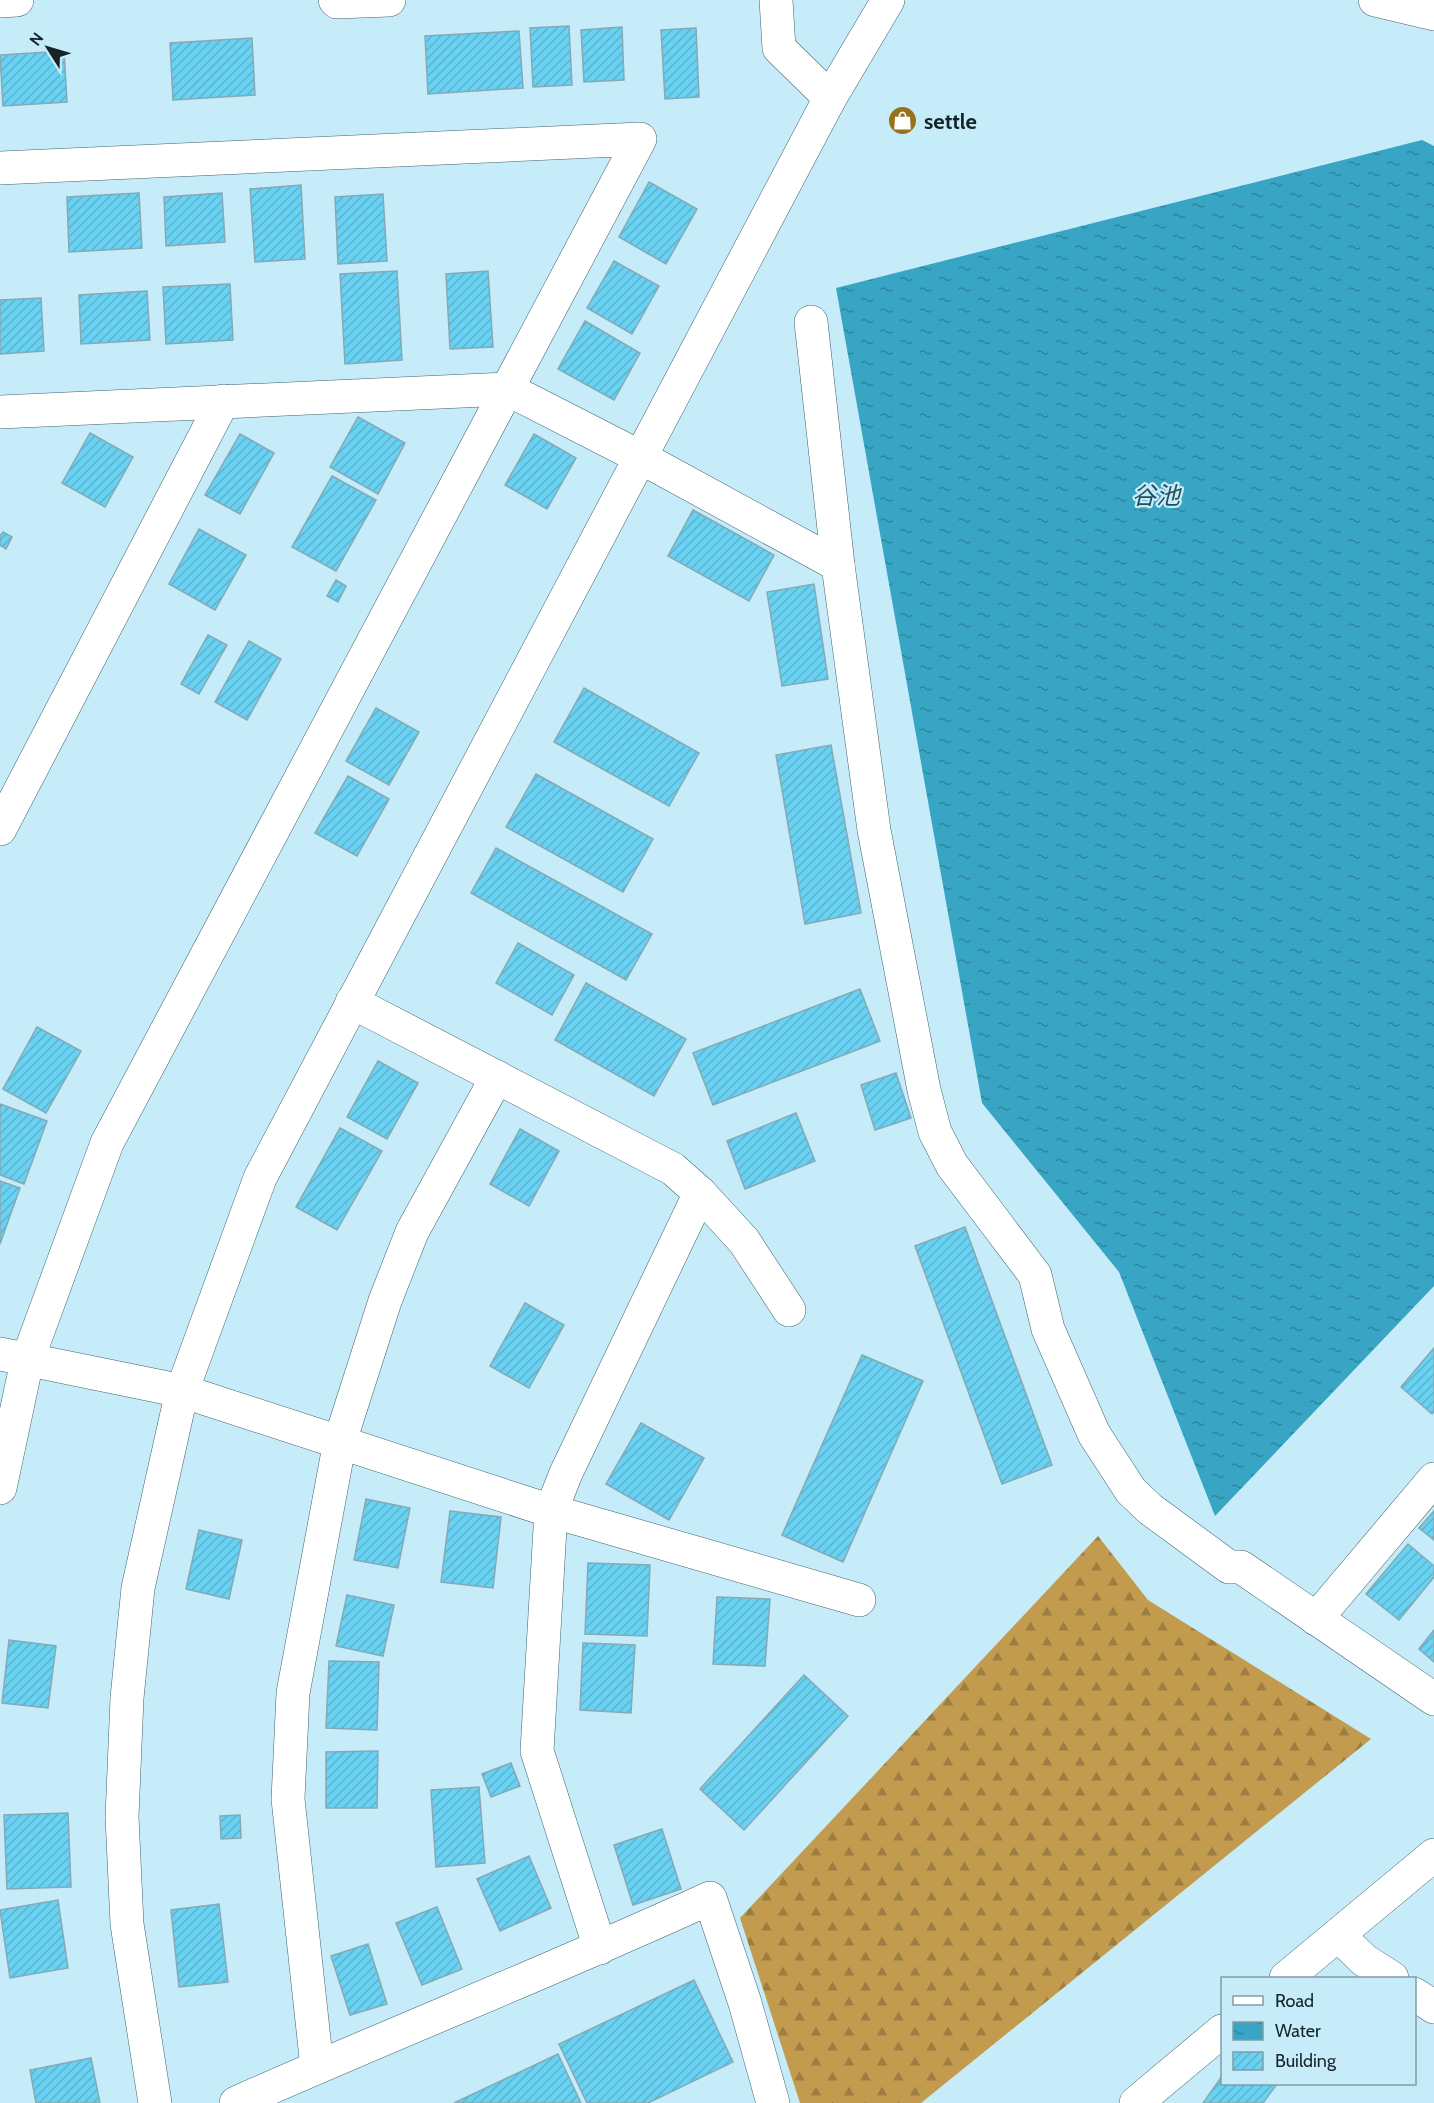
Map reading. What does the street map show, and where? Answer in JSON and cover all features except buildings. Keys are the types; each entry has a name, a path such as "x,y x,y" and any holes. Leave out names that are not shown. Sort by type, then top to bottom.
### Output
{"street":[{"path":"0,1 17,0"},
{"path":"334,0 337,2 389,0"},
{"path":"776,0 779,48 830,98"},
{"path":"155,2103 127,1924 122,1817 127,1698 138,1588 182,1391 260,1178 830,98 888,0"},
{"path":"1375,0 1434,14"},
{"path":"0,168 640,139 107,1143 13,1357 0,1488"},
{"path":"811,322 838,565 874,830 924,1090 935,1132 952,1165 1035,1275 1048,1329 1094,1434 1131,1491 1150,1509 1229,1568 1240,1567 1434,1699"},
{"path":"0,412 507,389 640,457 838,565"},
{"path":"0,829 223,401"},
{"path":"352,1002 673,1169 700,1193 744,1241 789,1310"},
{"path":"317,2067 288,1798 293,1693 340,1441 385,1301 412,1232 497,1077"},
{"path":"600,1948 537,1751 551,1511 566,1473 700,1193"},
{"path":"13,1357 182,1391 551,1511 859,1600"},
{"path":"1316,1619 1434,1479"},
{"path":"1287,1977 1434,1855"},
{"path":"236,2103 600,1948 710,1898 745,2004 773,2103"},
{"path":"1338,1935 1364,1960 1390,1977"},
{"path":"1416,1995 1434,2007"},
{"path":"1140,2102 1221,2032"}],"green space":[{"path":"1098,1536 1148,1600 1371,1739 921,2103 800,2103 740,1918"}],"water":[{"name":"谷池","path":"1422,140 1434,146 1434,1286 1215,1516 1119,1272 982,1103 836,288"}],"place":[{"name":"settle","path":"903,121"}]}
